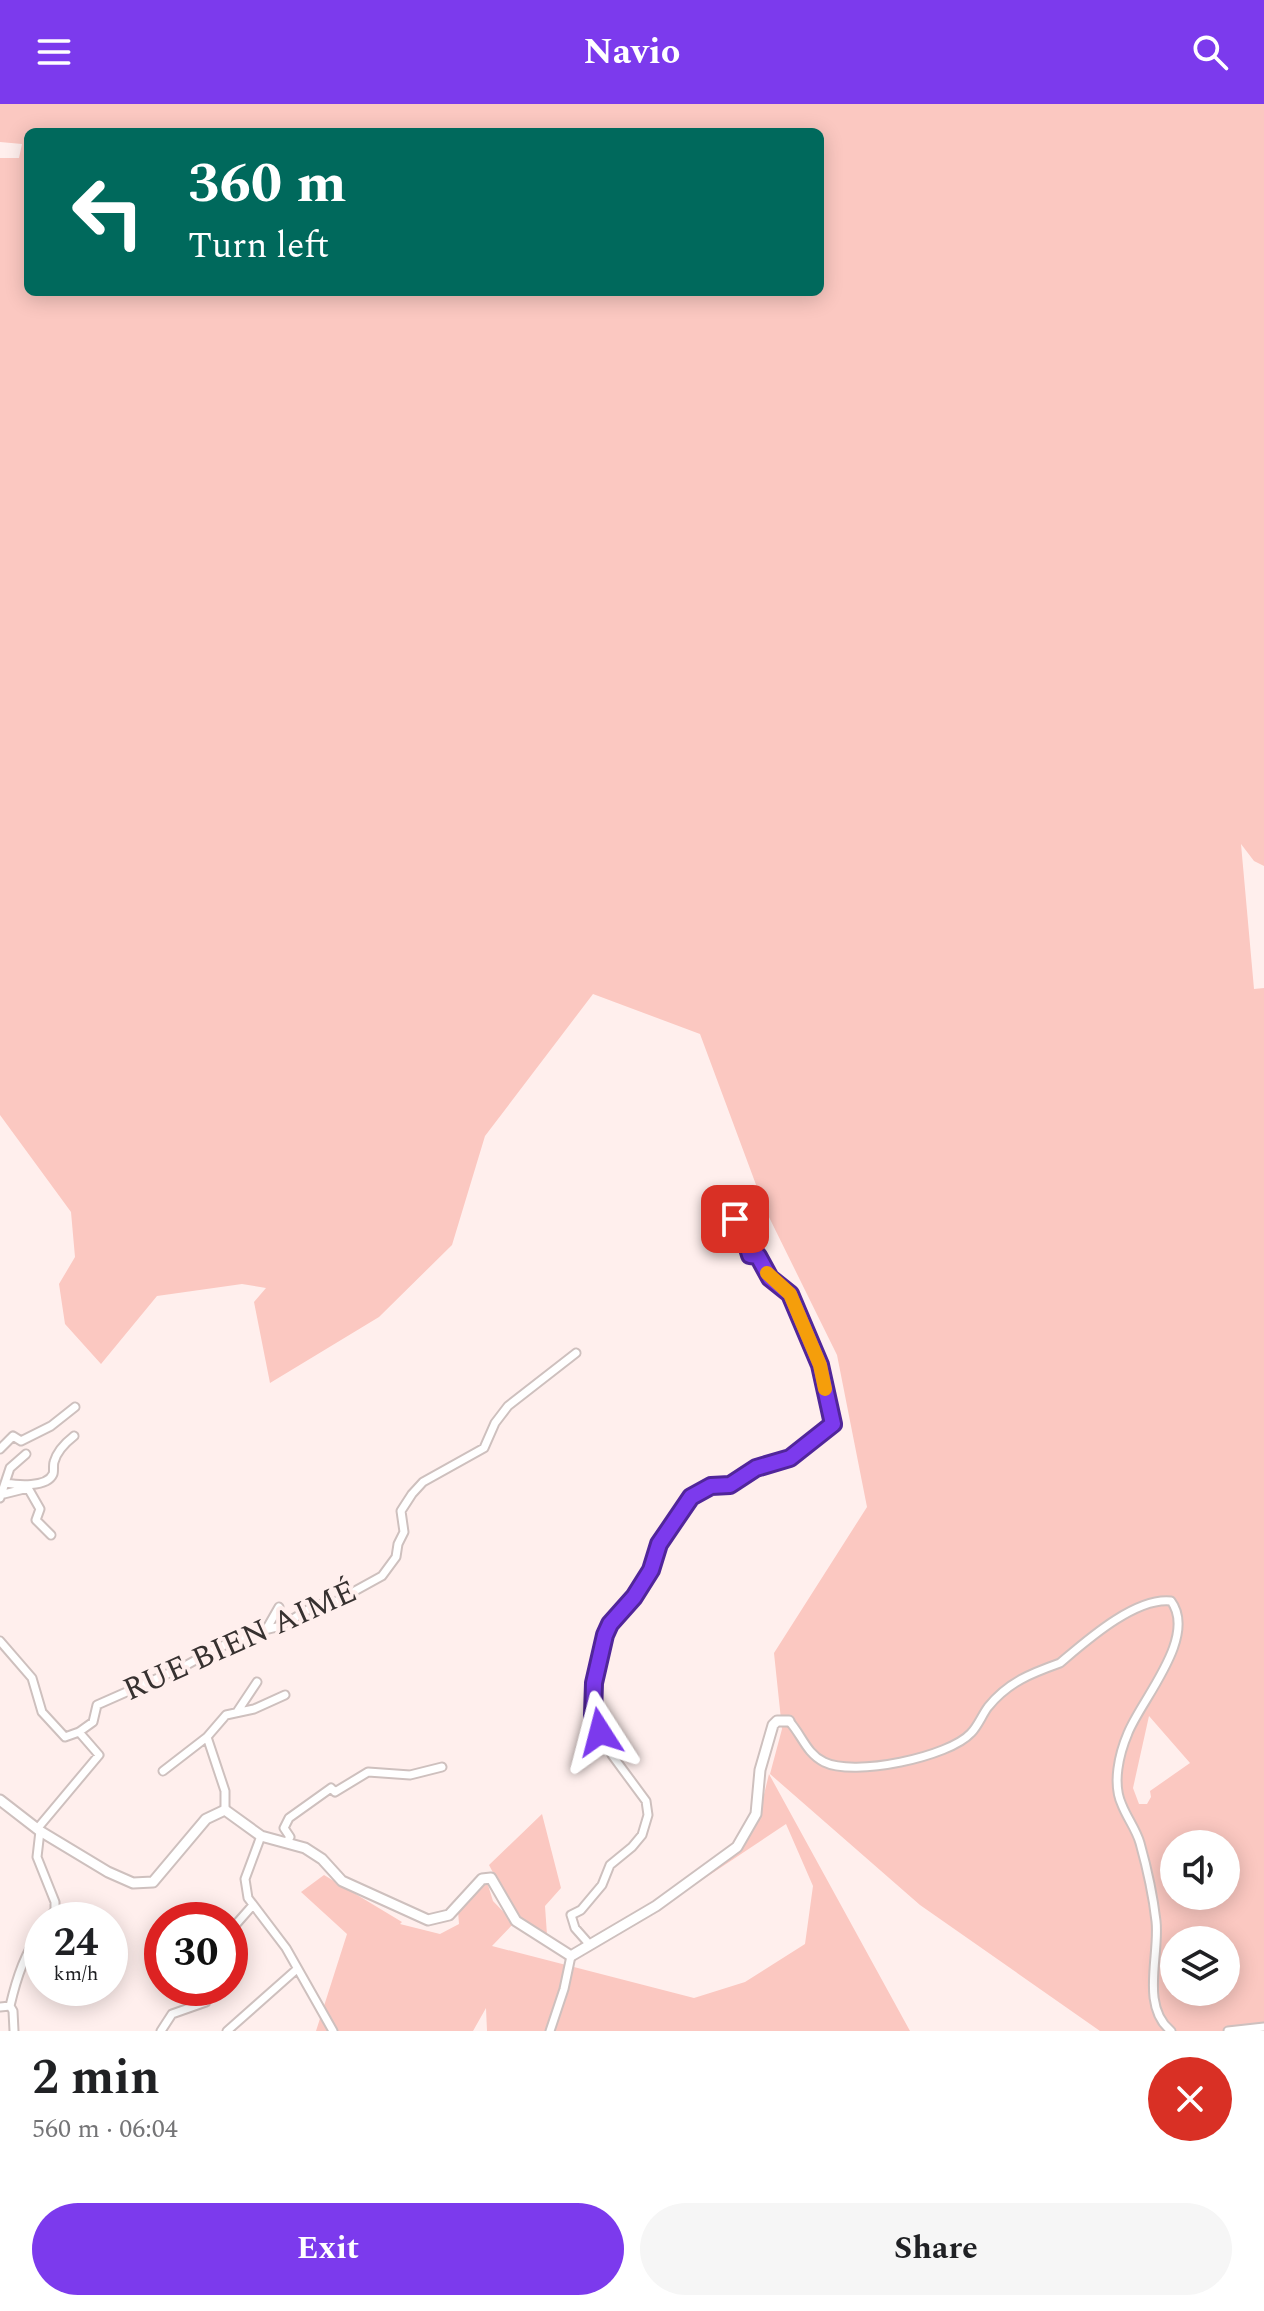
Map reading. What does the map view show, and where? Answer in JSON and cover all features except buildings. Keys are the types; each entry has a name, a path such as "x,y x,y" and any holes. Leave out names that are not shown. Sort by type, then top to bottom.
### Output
{"street":[{"path":"590,1945 575,1928 571,1915 581,1910 602,1885 610,1865 642,1835 648,1815 646,1801 612,1755 593,1715 595,1673 610,1624 634,1597 651,1570 659,1544 696,1493 711,1486 730,1485 756,1468 790,1458 833,1422 820,1365 790,1294 770,1278 758,1256 750,1255 742,1229 735,1219"},
{"name":"RUE BIEN AIMÉ","path":"79,1732 93,1722 97,1705 267,1628 281,1626 316,1605 333,1603 382,1576 396,1557 404,1532 401,1511 412,1494 423,1482 484,1448 495,1423 508,1406 576,1353"},
{"path":"0,1449 13,1436 21,1441 36,1435 75,1407"},
{"path":"2,1491 48,1480 54,1472 55,1459 74,1436"},
{"path":"2,1491 10,1468 26,1454"},
{"path":"2,1491 4,1494 28,1488 40,1509 36,1520 51,1535"},
{"path":"550,2031 571,1956 656,1906 737,1847 756,1814 760,1770 773,1725 777,1721 789,1721 813,1754 824,1762 843,1768 873,1766 939,1751 972,1733 994,1700 1027,1675 1050,1664 1060,1663 1121,1616 1160,1601 1171,1601 1176,1608 1179,1628 1172,1651 1128,1733 1119,1765 1117,1787 1140,1843 1152,1897 1156,1924 1154,1999 1160,2020 1171,2031"},
{"path":"267,1628 279,1607"},
{"path":"1,1643 32,1678 42,1712 65,1737 79,1732 99,1755 38,1830 37,1857 55,1902"},
{"path":"237,1712 257,1682"},
{"path":"163,1771 207,1737 226,1715 254,1709 285,1695"},
{"path":"207,1737 225,1791 225,1810"},
{"path":"286,1843 290,1837 284,1828 289,1818 331,1788 335,1792 368,1772 410,1775 442,1767"},
{"path":"0,1800 38,1830 108,1872 133,1883 153,1882 206,1819 225,1810"},
{"path":"225,1810 261,1836 305,1848 322,1859 342,1881 428,1920 449,1915 482,1879 491,1878 516,1921 571,1956"},
{"path":"261,1836 245,1879 248,1898 286,1948 333,2031"},
{"path":"248,1911 253,1905"},
{"path":"14,2031 10,2006 24,1957"},
{"path":"227,2031 297,1969"},
{"path":"0,2007 10,2006"},
{"path":"161,2031 172,2014 195,2006"},
{"path":"1228,2031 1264,2027"}],"shaded area":[{"path":"0,104 1264,104 1264,866 1254,861 1241,844 1254,989 1264,988 1264,2031 1100,2031 920,1905 770,1774 782,1729 774,1653 867,1507 837,1355 765,1209 700,1034 593,994 485,1136 452,1245 379,1317 270,1383 254,1302 266,1288 242,1284 157,1296 101,1364 65,1324 59,1284 75,1257 71,1212 0,1115 0,158 19,158 22,144 0,142","holes":["1149,1716 1190,1763 1150,1791 1147,1804 1139,1804 1133,1788"]},
{"path":"769,1774 910,2031 487,2031 486,2008 473,2031 316,2031 347,1934 301,1892 324,1875 402,1922 400,1924 440,1934 459,1924 458,1911 484,1885 488,1885 493,1901 514,1923 492,1946 694,1998 745,1982 805,1944 813,1886 786,1824 690,1888 737,1854 758,1819"},
{"path":"542,1814 561,1888 545,1906 547,1935 518,1920 489,1865"}],"slow traffic":[{"path":"767,1273 790,1294 820,1365 825,1389"}],"route":[{"path":"600,1732 593,1715 593,1702 595,1673 605,1635 651,1570 659,1544 691,1497 711,1486 730,1485 756,1468 790,1458 833,1424 820,1365 790,1294 770,1278 758,1256 750,1255 742,1229 735,1219"}]}
